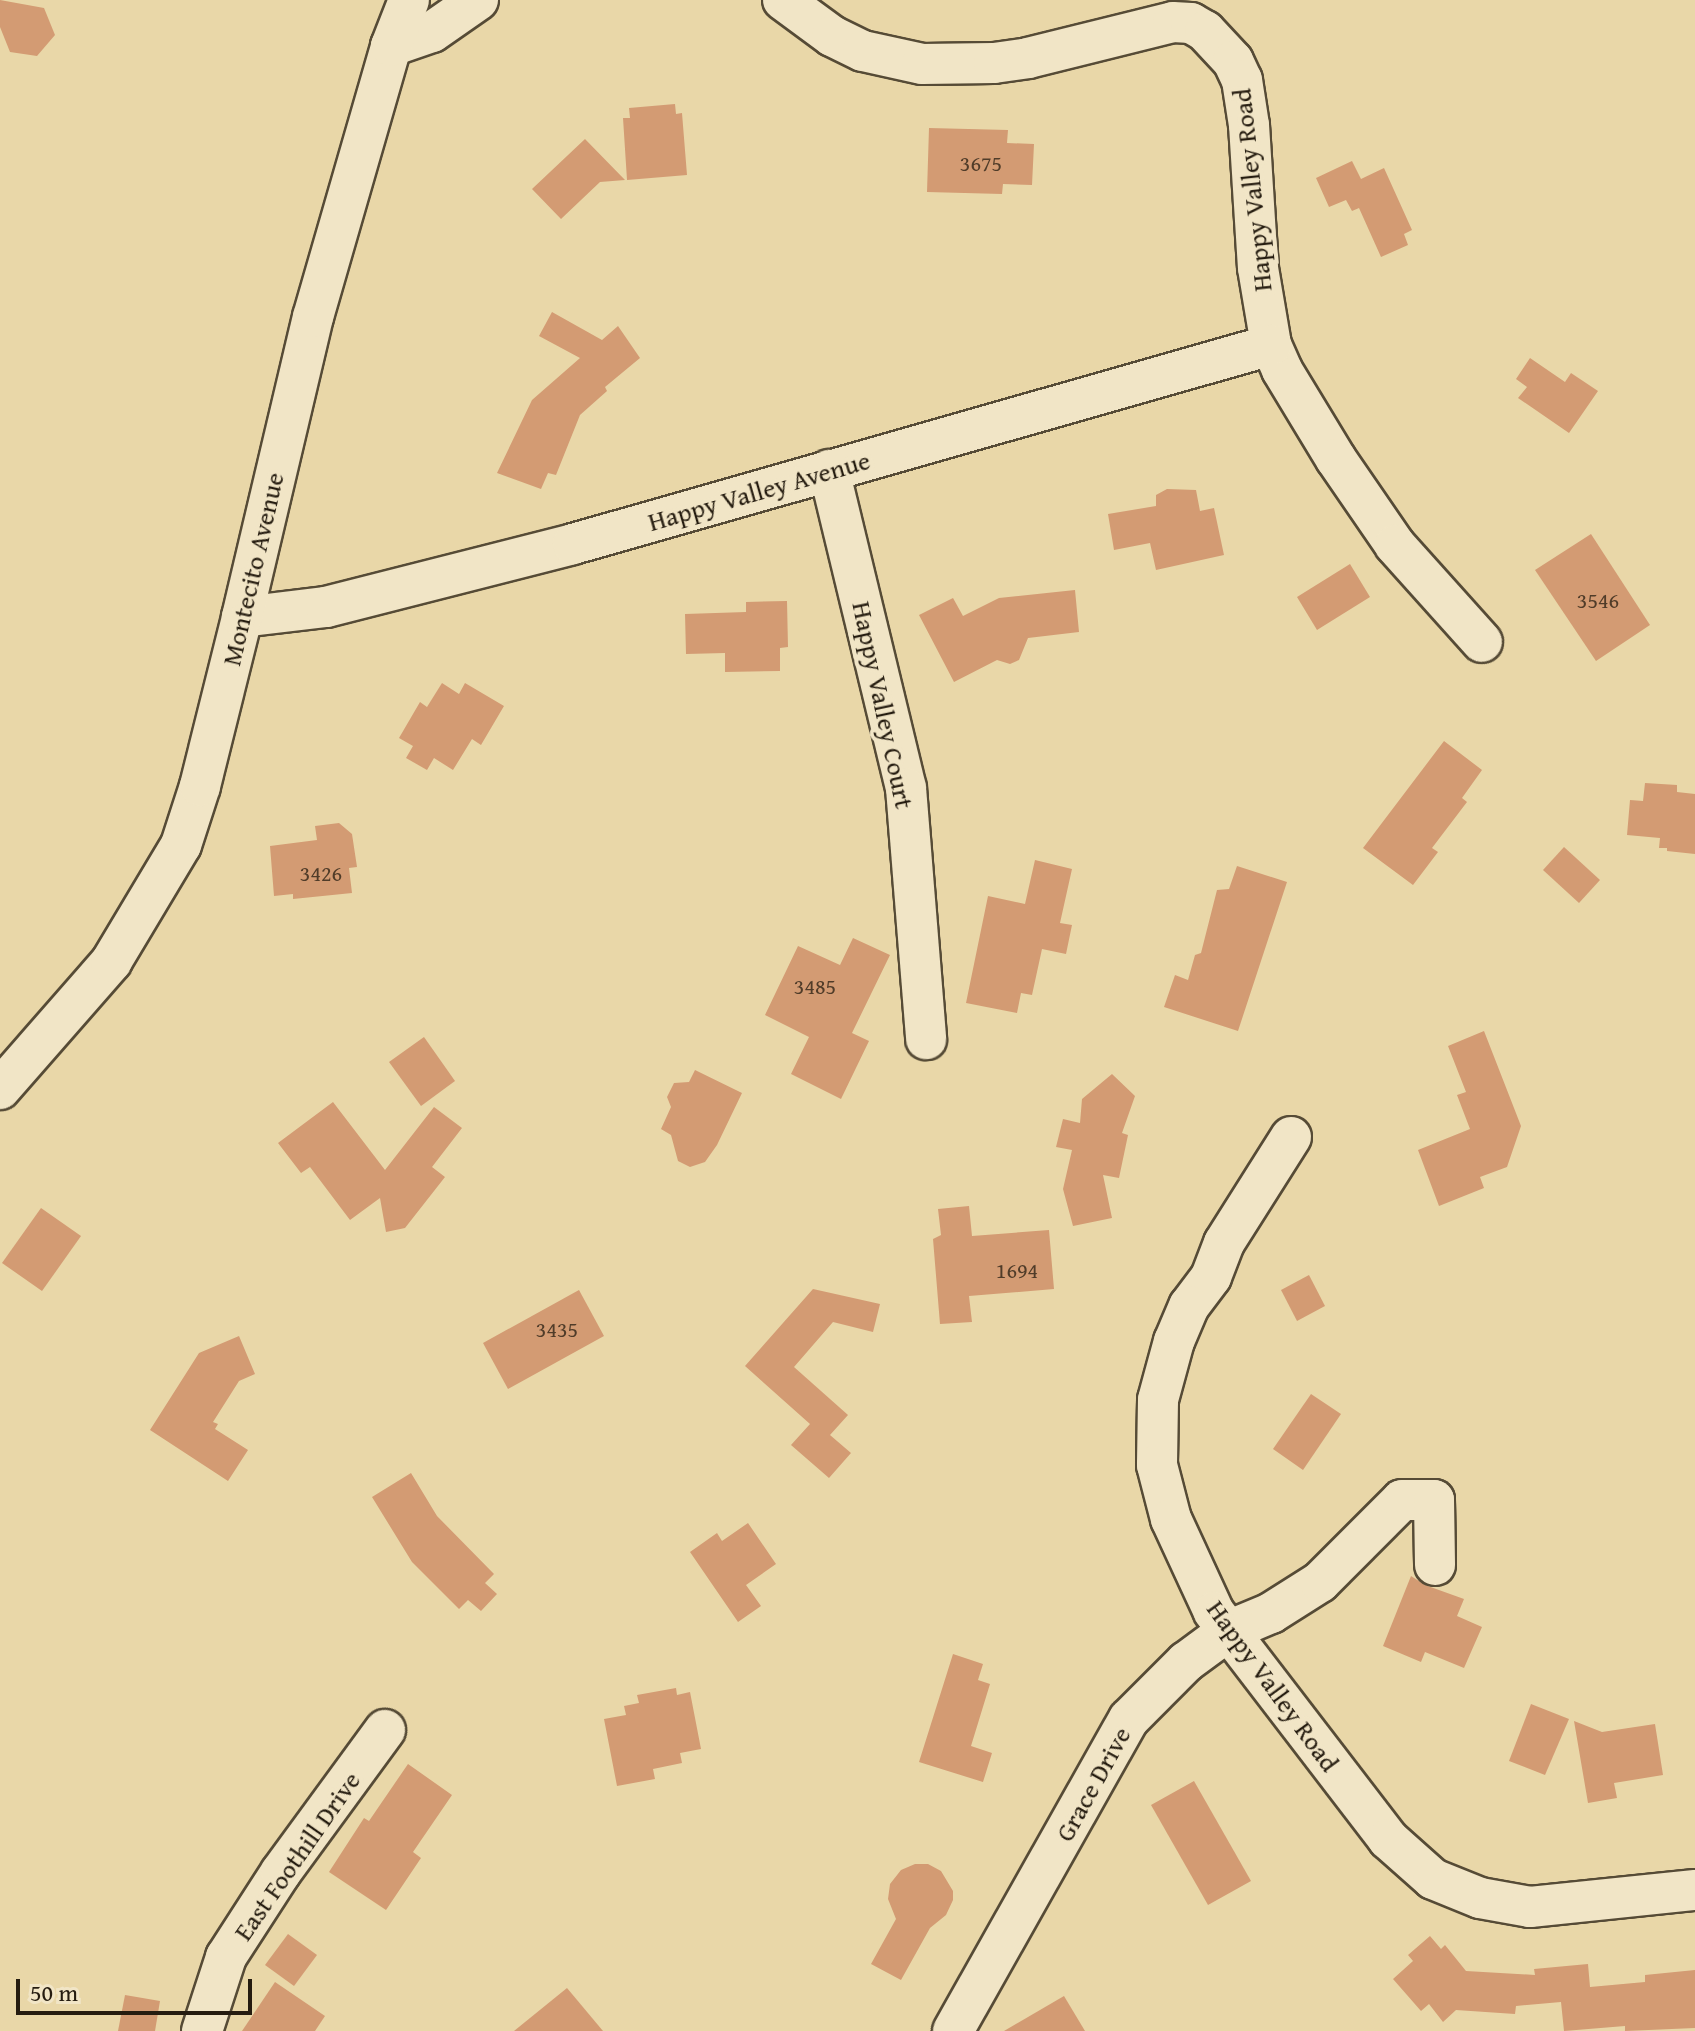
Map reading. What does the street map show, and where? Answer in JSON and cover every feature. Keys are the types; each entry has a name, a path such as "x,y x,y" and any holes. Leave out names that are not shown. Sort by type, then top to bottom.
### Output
{"street":[{"name":"Montecito Avenue","path":"0,1089 111,962 181,845 200,786 313,317 391,46 409,0"},
{"path":"391,46 432,32 478,0"},
{"name":"Happy Valley Road","path":"783,0 832,36 863,51 922,64 994,63 1028,58 1173,22 1191,23 1205,31 1233,61 1242,80 1258,268 1271,345 1297,398 1386,532 1482,642"},
{"name":"Happy Valley Avenue","path":"242,617 299,612 342,603 573,544 1271,345"},
{"name":"Happy Valley Court","path":"829,470 906,788 926,1039"},
{"name":"Happy Valley Road","path":"1291,1137 1224,1243 1211,1277 1189,1306 1174,1341 1158,1400 1157,1465 1171,1519 1214,1612 1388,1839 1433,1879 1480,1898 1530,1907 1695,1890"},
{"name":"Grace Drive","path":"953,2031 1129,1719 1186,1662 1228,1631 1271,1613 1320,1582 1402,1500 1434,1500 1435,1565"},
{"name":"East Foothill Drive","path":"202,2031 226,1957 281,1872 385,1730"}],"building":[{"path":"0,0 44,8 55,35 37,56 10,52 0,27"},
{"path":"675,104 676,114 682,113 687,175 627,180 623,118 630,118 629,108"},
{"path":"929,128 1008,130 1007,143 1034,144 1032,185 1003,184 1002,194 927,192"},
{"path":"585,139 625,180 600,182 561,219 532,189"},
{"path":"1352,161 1361,179 1384,168 1412,230 1404,234 1408,245 1381,257 1359,208 1352,211 1346,200 1329,207 1316,178"},
{"path":"552,312 602,340 618,326 640,358 605,387 607,391 580,415 556,475 548,473 541,489 497,473 532,400 580,358 539,336"},
{"path":"1530,358 1565,382 1571,373 1598,391 1569,433 1518,398 1527,387 1516,379"},
{"path":"1167,489 1196,490 1200,511 1214,508 1224,555 1156,570 1150,543 1114,550 1108,514 1156,506 1156,495"},
{"path":"1591,534 1650,625 1596,661 1535,570"},
{"path":"1350,564 1370,597 1317,630 1297,597"},
{"path":"1075,590 1079,632 1028,638 1019,660 1010,664 997,660 954,682 919,615 953,598 963,616 999,598"},
{"path":"787,601 788,647 780,648 780,671 725,672 725,653 686,654 685,614 746,612 746,602"},
{"path":"442,683 459,694 465,683 504,706 481,745 472,739 453,770 434,758 427,770 406,758 413,746 399,738 420,702 427,707"},
{"path":"1444,741 1482,770 1462,798 1467,802 1432,848 1438,852 1413,885 1363,848"},
{"path":"1645,783 1677,785 1677,792 1695,794 1695,854 1659,848 1660,838 1627,835 1630,800 1643,801"},
{"path":"339,823 352,834 357,867 349,868 352,893 293,899 293,894 274,896 270,846 317,840 315,826"},
{"path":"1564,847 1600,880 1579,903 1543,870"},
{"path":"1035,860 1072,869 1060,923 1072,925 1066,954 1042,949 1032,995 1021,993 1017,1013 966,1003 988,896 1025,904"},
{"path":"1237,866 1287,882 1238,1031 1164,1007 1175,975 1188,980 1195,955 1201,953 1217,890 1229,889"},
{"path":"853,938 890,955 852,1033 869,1041 841,1099 791,1074 809,1037 765,1015 798,946 840,965"},
{"path":"1484,1031 1521,1126 1507,1167 1480,1177 1484,1188 1439,1206 1418,1150 1470,1129 1457,1095 1466,1092 1448,1046"},
{"path":"424,1037 455,1081 421,1106 389,1062"},
{"path":"695,1070 742,1093 717,1145 705,1162 690,1167 678,1161 671,1135 661,1129 671,1107 667,1097 674,1083 689,1082"},
{"path":"1112,1074 1135,1096 1122,1133 1128,1135 1119,1178 1103,1175 1112,1218 1073,1226 1063,1189 1072,1150 1056,1147 1063,1119 1080,1123 1082,1099"},
{"path":"333,1102 385,1170 434,1107 462,1128 432,1167 445,1177 405,1228 386,1232 380,1198 350,1220 310,1167 301,1173 278,1143"},
{"path":"969,1206 972,1236 1049,1230 1054,1289 969,1296 972,1322 940,1324 933,1239 941,1235 938,1209"},
{"path":"41,1208 81,1236 42,1291 2,1263"},
{"path":"1309,1275 1325,1306 1297,1321 1281,1290"},
{"path":"813,1289 880,1304 873,1332 833,1322 794,1367 848,1415 830,1435 851,1453 829,1478 791,1445 810,1424 745,1366"},
{"path":"579,1290 604,1336 508,1389 483,1343"},
{"path":"239,1336 255,1374 239,1381 213,1422 218,1424 215,1429 248,1450 228,1481 150,1430 199,1353"},
{"path":"1311,1394 1341,1414 1303,1470 1273,1449"},
{"path":"411,1473 437,1516 494,1574 485,1583 497,1594 481,1611 468,1600 459,1609 412,1562 372,1497"},
{"path":"748,1523 776,1564 746,1585 761,1606 738,1622 690,1552 717,1533 722,1541"},
{"path":"1411,1576 1425,1585 1464,1599 1457,1616 1482,1627 1464,1668 1425,1652 1421,1662 1383,1646"},
{"path":"953,1654 983,1664 978,1680 990,1684 971,1746 992,1753 983,1782 919,1762"},
{"path":"676,1688 677,1695 690,1692 701,1749 680,1753 682,1763 653,1769 655,1779 617,1786 604,1719 626,1715 624,1706 639,1703 637,1695"},
{"path":"1531,1704 1569,1719 1545,1775 1509,1761"},
{"path":"1574,1721 1602,1732 1655,1724 1663,1775 1614,1783 1617,1798 1588,1803"},
{"path":"408,1764 452,1795 413,1852 421,1858 386,1910 329,1872 364,1818 369,1821"},
{"path":"1194,1781 1251,1881 1208,1905 1151,1805"},
{"path":"915,1864 928,1864 941,1871 953,1891 953,1900 946,1915 930,1928 901,1980 871,1964 896,1919 888,1899 890,1884 901,1870"},
{"path":"288,1934 317,1955 294,1986 265,1965"},
{"path":"1430,1936 1441,1949 1445,1945 1466,1971 1535,1975 1534,1969 1588,1964 1590,1987 1645,1982 1645,1975 1695,1970 1695,2028 1625,2031 1625,2026 1564,2031 1561,2002 1516,2006 1515,2014 1456,2010 1443,2022 1429,2004 1421,2011 1393,1979 1413,1961 1408,1955"},
{"path":"275,1982 325,2016 315,2031 242,2031"},
{"path":"567,1988 603,2031 514,2031"},
{"path":"125,1995 160,2001 155,2031 118,2031"},
{"path":"1064,1996 1085,2031 1004,2031"}]}
